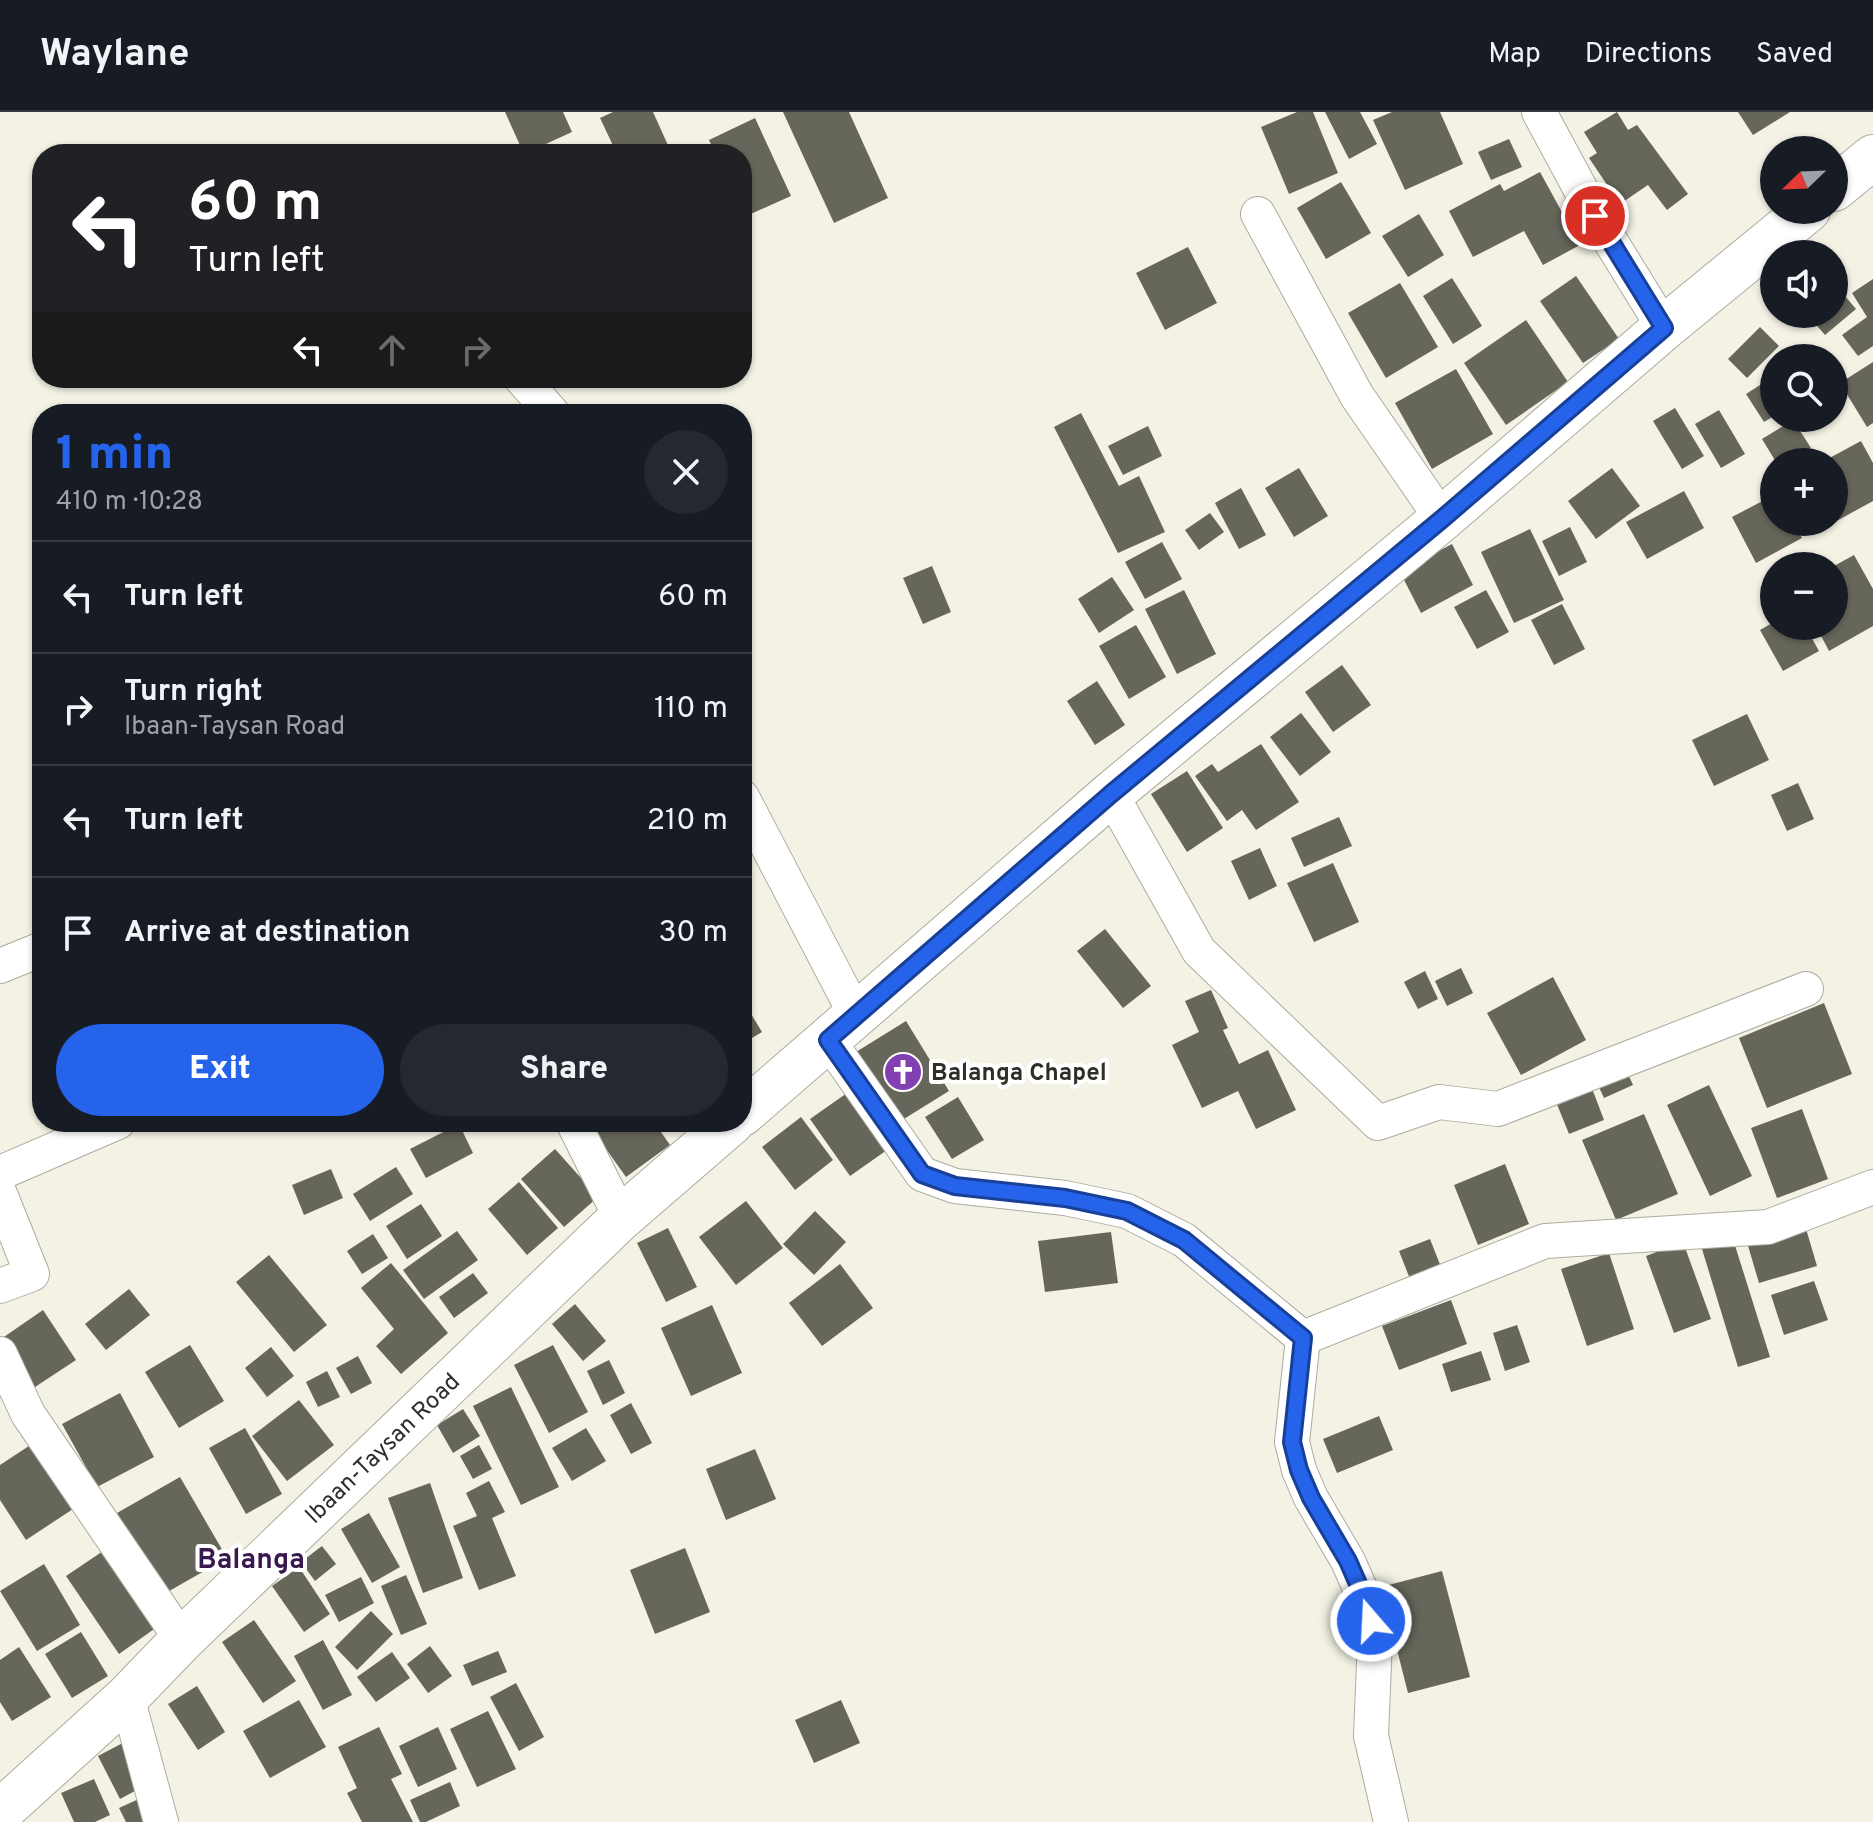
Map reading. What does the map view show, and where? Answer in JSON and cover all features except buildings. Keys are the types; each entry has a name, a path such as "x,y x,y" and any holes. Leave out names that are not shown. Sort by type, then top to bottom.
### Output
{"main road":[{"path":"1848,178 1872,160"},
{"path":"752,1105 1111,794 1791,224"},
{"name":"Ibaan-Taysan Road","path":"0,1813 127,1697 182,1640 621,1218 720,1132"}],"street":[{"path":"1539,112 1595,216 1664,328"},
{"path":"1258,214 1357,396 1442,519"},
{"path":"530,388 544,404"},
{"path":"1111,794 1199,951 1378,1123 1439,1102 1498,1109 1806,989"},
{"path":"752,820 842,1028 922,1174 955,1186 1065,1198 1127,1211 1184,1240 1303,1338"},
{"path":"0,966 32,953"},
{"path":"0,1173 95,1132"},
{"path":"578,1132 621,1218"},
{"path":"1303,1338 1545,1241 1768,1227 1873,1187"},
{"path":"0,1194 32,1274 0,1286"},
{"path":"1303,1338 1292,1442 1311,1498 1348,1561 1366,1602 1375,1639 1371,1736 1391,1822"},
{"path":"0,1354 28,1414 182,1640"},
{"path":"127,1697 161,1822"},
{"path":"0,1813 4,1822"}],"place":[{"name":"Balanga Chapel","path":"903,1072"}],"district":[{"name":"Balanga","path":"251,1558"}],"route":[{"path":"1371,1621 1348,1561 1311,1498 1292,1442 1303,1338 1184,1240 1127,1211 1065,1198 955,1186 922,1174 828,1040 1111,794 1442,519 1664,328 1595,216"}]}
